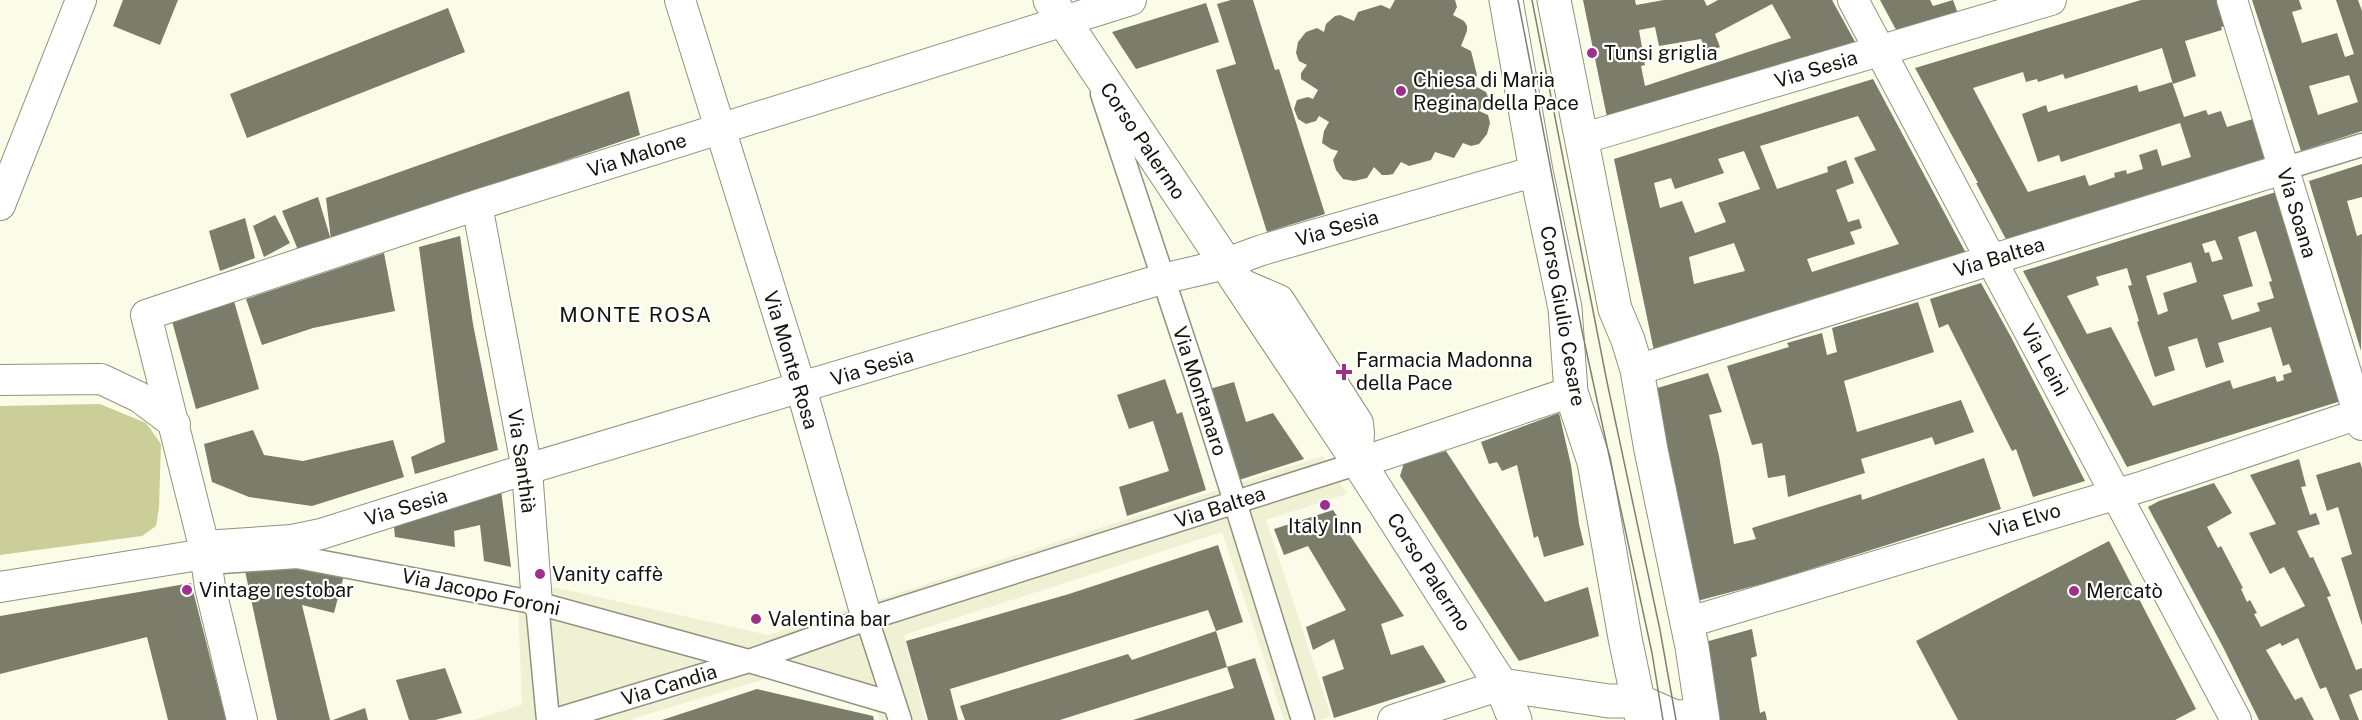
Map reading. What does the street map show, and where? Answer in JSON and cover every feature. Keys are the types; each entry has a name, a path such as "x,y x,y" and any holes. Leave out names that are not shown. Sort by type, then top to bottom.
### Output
{"main road":[{"name":"Corso Giulio Cesare","path":"1506,0 1536,171 1565,308 1571,392 1594,462 1624,638 1641,711"},
{"path":"1501,686 1609,700 1641,711 1675,717 1703,718 1637,370 1615,309 1554,0"},
{"name":"Corso Palermo","path":"1058,11 1358,462 1501,686 1515,720"}],"street":[{"name":"Via Monte Rosa","path":"680,0 801,388 867,619 897,712"},
{"name":"Via Malone","path":"175,424 146,315 477,205 719,129 1058,11 1131,0"},
{"name":"Via Leinì","path":"1853,0 2236,720"},
{"name":"Via Sesia","path":"1581,139 1881,50 1974,11 2051,0"},
{"name":"Via Soana","path":"2232,0 2361,418"},
{"path":"0,205 77,2"},
{"name":"Via Montanaro","path":"1092,64 1235,501 1303,720"},
{"name":"Via Baltea","path":"1637,370 2362,145"},
{"name":"Via Sesia","path":"0,587 205,555 321,534 1162,279 1231,273 1255,252 1536,171"},
{"name":"Via Santhià","path":"477,205 527,470 548,720"},
{"path":"0,380 101,379 138,397 175,424 205,555 210,587 242,720"},
{"name":"Via Baltea","path":"749,661 867,619 1571,392"},
{"name":"Via Elvo","path":"1686,623 2361,418"},
{"name":"Via Jacopo Foroni","path":"205,555 297,556 537,603 749,661 897,712"},
{"name":"Via Candia","path":"555,720 749,661"},
{"path":"1393,720 1501,686"}],"shaded area":[{"path":"1323,456 1347,494 1266,520 1331,716 1320,720 1284,720 1222,532 904,635 926,720 879,720 875,706 766,679 628,720 473,720 522,705 517,579 768,635"}],"green space":[{"path":"100,404 146,423 161,444 159,507 156,526 142,536 0,555 0,406"}],"building":[{"path":"123,0 178,0 160,45 113,26"},
{"path":"1231,0 1253,0 1275,70 1279,69 1325,214 1267,232 1216,70 1236,64 1217,4"},
{"name":"Chiesa di Maria Regina della Pace","path":"1395,0 1455,0 1457,7 1453,15 1464,21 1467,26 1461,46 1471,51 1477,75 1473,85 1486,92 1488,97 1479,111 1488,115 1490,123 1487,134 1479,144 1471,146 1463,143 1454,158 1435,152 1431,160 1409,166 1401,162 1393,174 1382,175 1374,167 1367,178 1354,181 1343,179 1336,170 1333,160 1338,151 1322,143 1324,131 1329,122 1319,116 1316,121 1306,124 1298,119 1294,109 1297,100 1308,97 1313,99 1318,90 1301,79 1301,73 1307,65 1299,61 1296,53 1298,42 1306,32 1317,28 1324,32 1326,24 1335,16 1340,15 1354,21 1358,12 1381,5 1390,9"},
{"path":"1583,0 1635,0 1636,5 1664,0 1704,0 1707,6 1718,0 1832,0 1859,49 1609,127","holes":["1772,4 1791,38 1645,86 1641,66 1645,65 1639,30 1655,27 1659,46 1701,39 1707,52 1720,47 1715,34"]},
{"path":"1880,0 1930,0 1933,6 1953,0 1961,22 1901,39"},
{"path":"2141,0 2218,0 2226,26 2221,27 2222,30 2185,41 2196,76 2173,84 2162,48 2065,79 2063,74 2038,82 2037,79 2026,82 2023,72 1973,88 2028,192 2085,175 2089,186 2115,177 2114,173 2126,170 2127,174 2143,169 2139,155 2157,149 2162,166 2191,157 2180,123 2061,162 2059,155 2038,162 2022,114 2046,105 2048,112 2137,85 2139,92 2172,82 2184,117 2206,110 2208,115 2221,111 2227,127 2253,119 2267,162 2008,243 1915,68"},
{"path":"2252,0 2299,0 2302,9 2292,12 2302,43 2337,33 2345,57 2354,54 2336,0 2358,0 2362,11 2362,131 2301,151","holes":["2349,75 2358,102 2318,115 2309,86"]},
{"path":"1206,3 1219,42 1136,69 1112,32"},
{"path":"448,8 465,52 247,138 230,94"},
{"path":"1873,79 1967,255 1654,351 1614,159","holes":["1858,116 1876,150 1854,158 1899,244 1812,272 1807,259 1855,244 1850,232 1862,228 1859,219 1848,222 1836,190 1854,183 1846,160 1827,167 1828,172 1777,189 1760,146","1744,151 1760,189 1718,203 1726,222 1695,233 1682,201 1660,208 1654,183 1671,178 1675,189 1724,173 1718,159","1734,243 1745,271 1694,284 1689,257"]},
{"path":"629,91 640,135 331,240 326,198"},
{"path":"2362,164 2362,197 2347,201 2357,236 2362,234 2361,351 2309,181"},
{"path":"2276,192 2341,401 2127,467 2023,271","holes":["2256,231 2272,281 2269,282 2274,298 2257,303 2260,311 2232,320 2223,295 2253,286 2238,237","2215,240 2223,259 2212,262 2209,252 2205,253 2202,244","2191,262 2197,282 2163,293 2168,311 2158,315 2146,276","2127,268 2132,285 2128,286 2139,321 2137,322 2155,377 2175,370 2168,347 2197,338 2206,368 2224,362 2218,343 2271,327 2283,366 2289,364 2292,372 2283,375 2284,380 2277,382 2275,376 2233,389 2230,380 2153,406 2111,327 2087,334 2067,296 2099,285 2096,277"]},
{"path":"318,197 331,240 298,250 282,211"},
{"path":"275,215 290,243 264,257 253,226"},
{"path":"245,218 255,258 220,271 209,231"},
{"path":"460,236 473,324 498,450 415,474 411,457 445,442 419,247"},
{"path":"384,253 395,311 313,328 262,345 246,299"},
{"path":"1981,283 2085,481 2033,497 2016,449 2012,451 1948,324 1939,328 1930,299"},
{"path":"234,301 259,389 196,409 172,321"},
{"path":"1918,302 1934,352 1844,381 1857,432 1961,400 1974,432 1935,445 1932,437 1861,459 1865,473 1788,497 1785,475 1768,478 1762,443 1752,445 1727,366 1789,347 1787,343 1822,333 1827,355 1837,352 1832,328"},
{"path":"1708,373 1722,412 1709,415 1719,456 1734,544 1756,539 1752,528 1861,494 1862,500 1984,458 2001,509 1769,582 1697,601 1654,389"},
{"path":"1165,379 1177,414 1182,412 1206,490 1127,516 1119,487 1169,471 1153,421 1129,429 1117,395"},
{"path":"1234,382 1246,422 1273,413 1304,459 1233,482 1206,390"},
{"path":"1559,413 1571,465 1584,545 1544,557 1538,536 1534,538 1517,465 1502,471 1497,462 1489,464 1481,442"},
{"path":"253,430 264,455 303,461 393,440 404,477 312,506 249,497 212,482 204,444"},
{"path":"1446,451 1545,602 1588,587 1599,636 1519,661 1400,476 1404,463"},
{"path":"2299,459 2306,486 2301,487 2310,515 2316,513 2320,524 2297,531 2310,558 2313,557 2331,596 2327,597 2356,670 2362,668 2362,690 2349,695 2359,720 2340,720 2326,687 2320,689 2298,638 2282,646 2280,643 2266,650 2295,700 2302,697 2314,720 2259,720 2223,647 2148,507 2159,501 2214,483 2232,513 2207,527 2218,548 2221,546 2243,588 2241,589 2247,602 2250,600 2257,613 2254,614 2261,627 2305,606 2284,567 2270,574 2249,533 2276,524 2250,475"},
{"path":"2360,462 2362,468 2362,625 2341,558 2352,554 2338,507 2327,511 2316,475"},
{"path":"500,482 511,567 484,561 480,525 454,531 455,547 395,537 393,517"},
{"path":"1333,510 1404,616 1381,624 1391,655 1423,645 1446,682 1334,718 1322,677 1344,669 1334,639 1313,650 1306,627 1346,610 1308,546 1284,555 1274,529"},
{"name":"Mercatò","path":"2109,541 2196,709 2175,720 1958,720 1916,641"},
{"path":"1218,545 1243,622 1216,631 1208,610 950,689 958,720 928,720 906,641 1069,594"},
{"path":"308,562 344,575 334,613 302,605 330,720 277,720 245,571"},
{"path":"191,583 226,720 168,720 147,637 0,674 0,616"},
{"path":"1752,629 1757,656 1751,658 1760,713 1765,711 1767,720 1715,720 1698,644"},
{"path":"1216,631 1227,667 1060,720 965,720 960,706 1128,654 1132,660"},
{"path":"1255,658 1275,720 1133,720 1234,688 1227,667"},
{"path":"445,668 462,713 435,720 409,720 396,680"},
{"path":"757,689 873,716 874,720 662,720"},
{"path":"365,708 368,720 333,720"}],"tram line":[{"path":"1518,0 1582,331 1652,653 1663,720"},
{"path":"1532,0 1607,382 1660,630 1676,720"}],"place":[{"name":"Tunsi griglia","path":"1592,53"},
{"name":"Chiesa di Maria Regina della Pace","path":"1401,91"},
{"name":"Farmacia Madonna della Pace","path":"1344,372"},
{"name":"Italy Inn","path":"1325,505"},
{"name":"Vanity caffè","path":"540,574"},
{"name":"Vintage restobar","path":"187,590"},
{"name":"Mercatò","path":"2074,591"},
{"name":"Valentina bar","path":"756,619"}],"district":[{"name":"MONTE ROSA","path":"636,315"}]}
